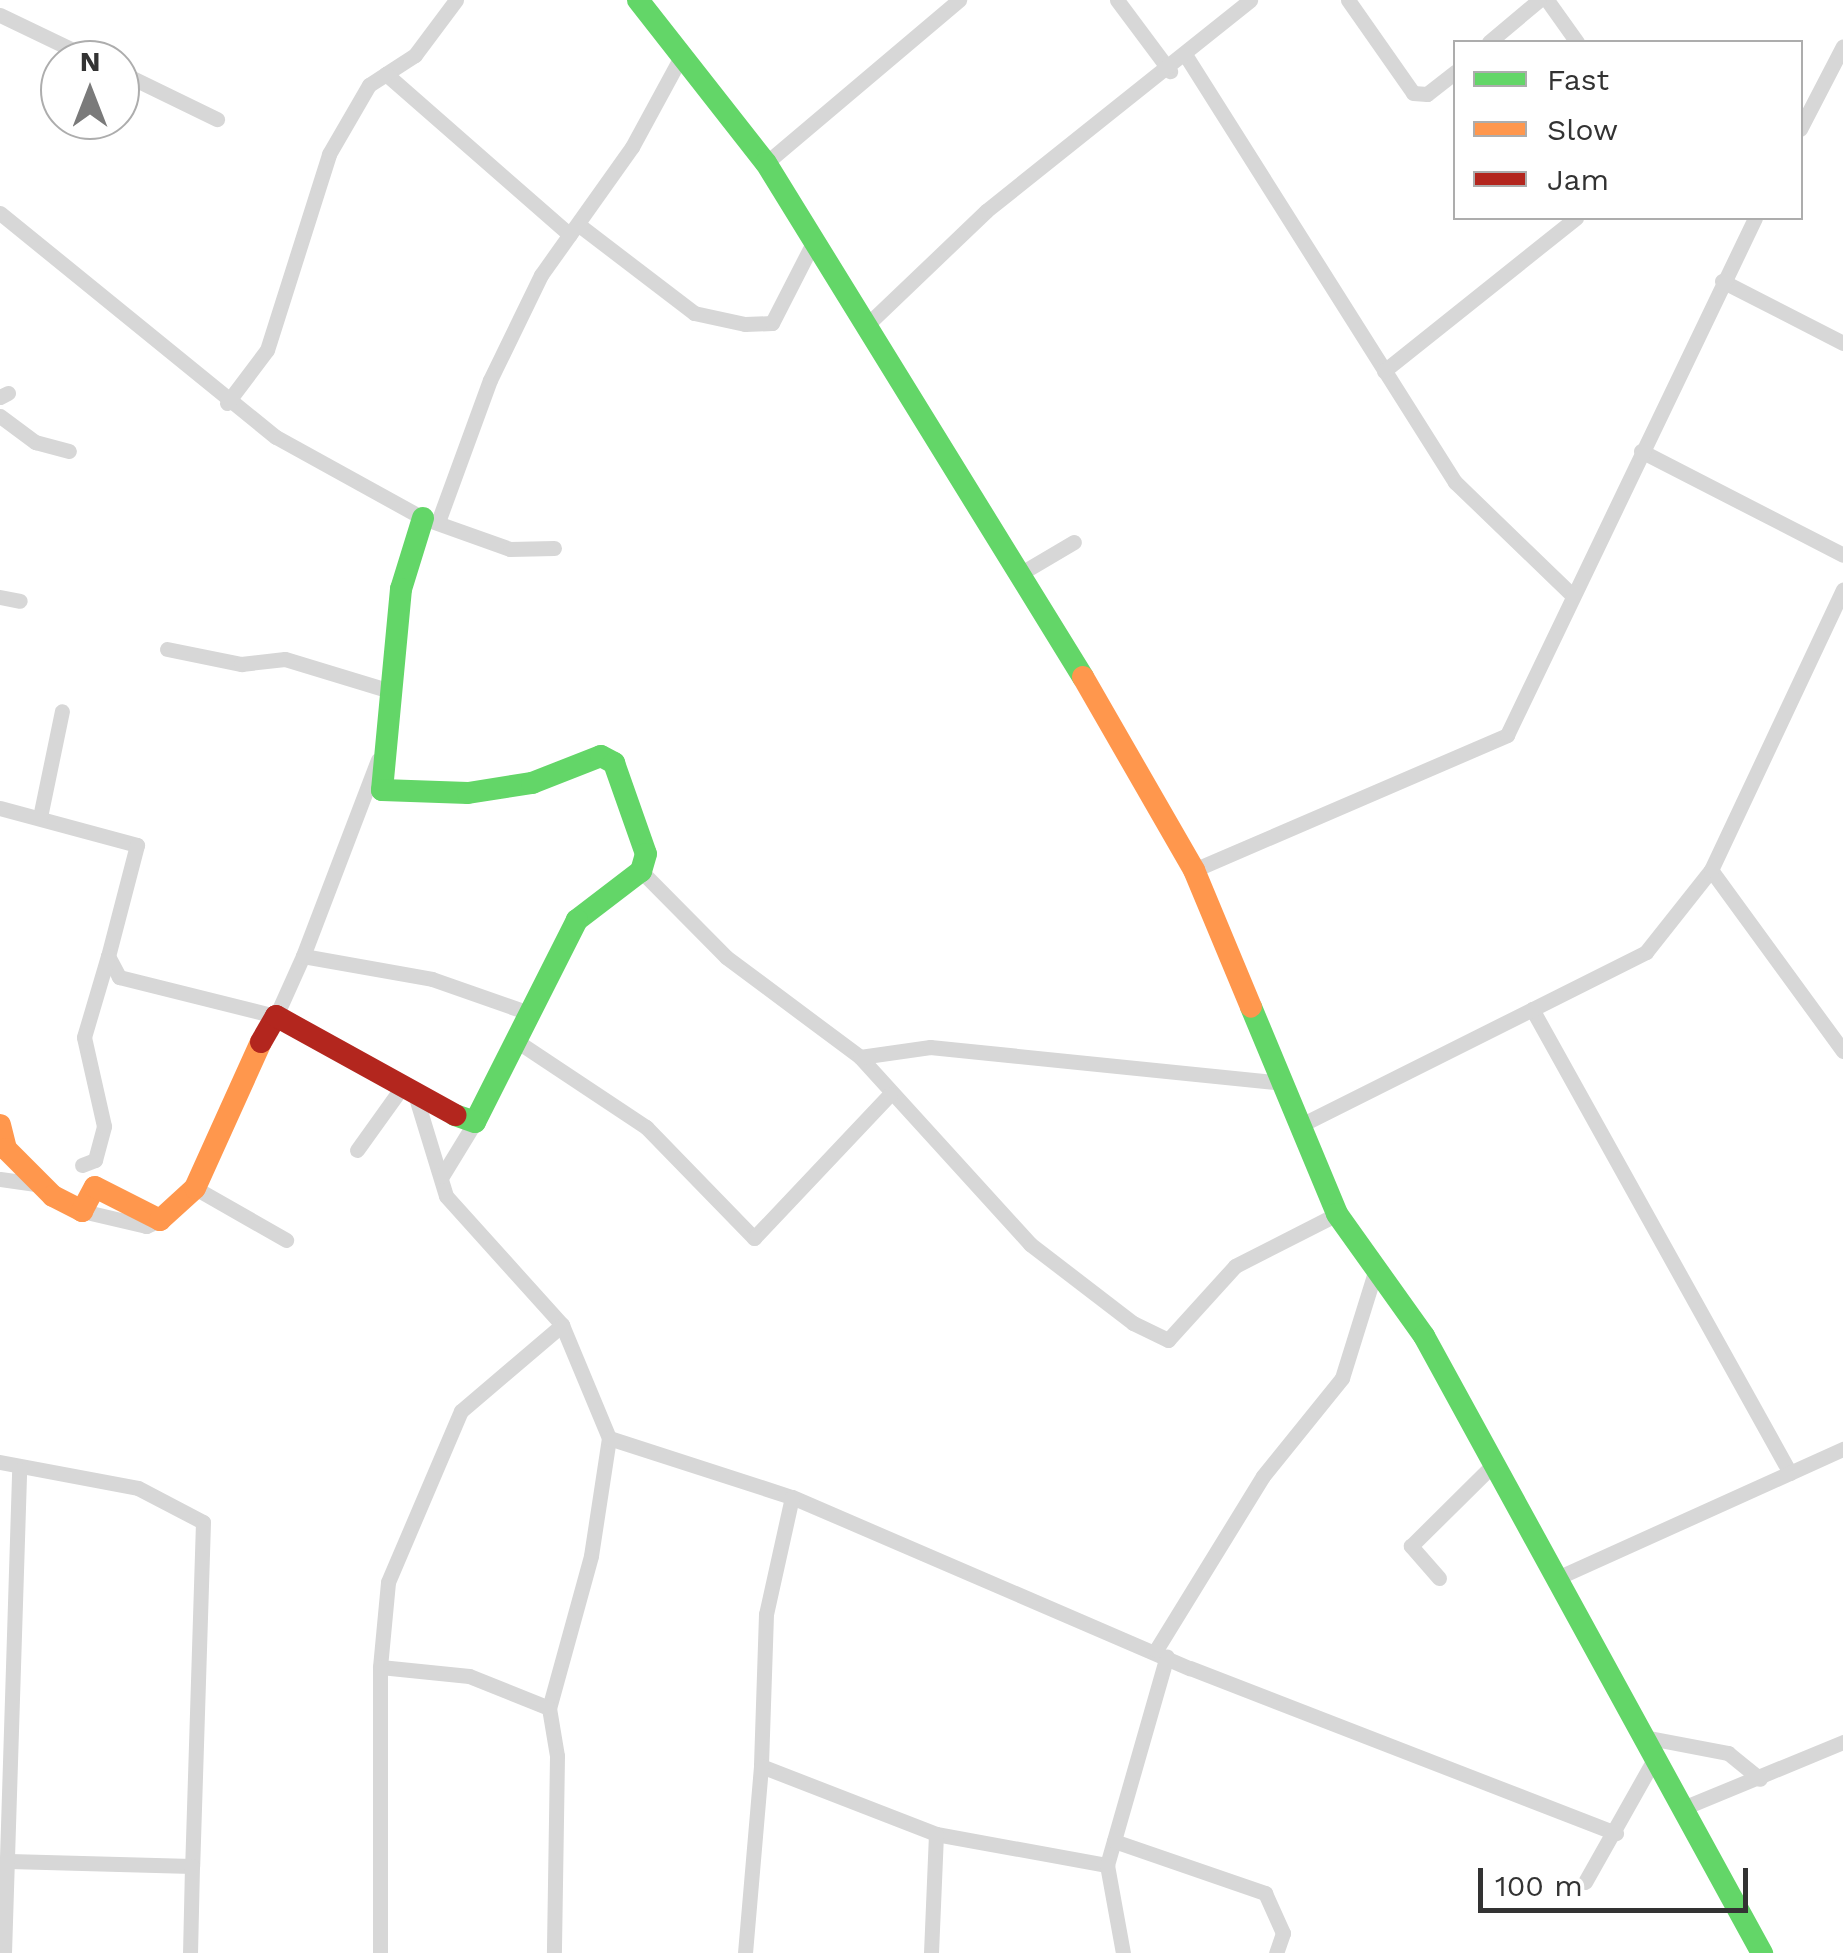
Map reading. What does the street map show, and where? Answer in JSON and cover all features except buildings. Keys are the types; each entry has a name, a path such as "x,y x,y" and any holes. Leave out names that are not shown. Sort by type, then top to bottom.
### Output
{"street":[{"path":"228,402 267,350 329,154 369,84 415,55 456,0"},
{"path":"638,0 766,163 870,322 1024,572 1194,870 1337,1214 1376,1268 1494,1464 1762,1953"},
{"path":"766,163 934,6 960,0"},
{"path":"1117,0 1170,71"},
{"path":"870,322 986,210 1170,71 1250,0"},
{"path":"1348,0 1413,93 1427,94 1453,72"},
{"path":"1492,40 1543,0 1575,40"},
{"path":"0,15 52,40"},
{"path":"1803,122 1843,46"},
{"path":"0,1125 6,1149 36,1184 82,1210 95,1187 160,1220 195,1188 202,1154 304,956 378,760 401,589 490,380 574,230 683,53"},
{"path":"1186,56 1455,482 1573,596"},
{"path":"386,74 574,230 694,314 745,324 772,323 814,241"},
{"path":"140,82 217,119"},
{"path":"0,214 228,402 430,520 510,549 554,548"},
{"path":"1384,371 1573,220"},
{"path":"1194,870 1507,735 1754,220"},
{"path":"1722,281 1843,342"},
{"path":"0,416 35,442 69,451"},
{"path":"1642,451 1843,555"},
{"path":"1024,572 1074,542"},
{"path":"1301,1125 1646,952 1711,870 1843,590"},
{"path":"0,597 20,602"},
{"path":"167,649 241,664 285,659 390,691"},
{"path":"40,817 62,710"},
{"path":"378,760 382,790 424,797 532,782 601,756 614,762 642,834 641,871 726,957 860,1057 1030,1244 1096,1299 1168,1340 1235,1266 1337,1214"},
{"path":"0,808 137,845 84,1037 104,1126 95,1160 82,1165"},
{"path":"1711,870 1843,1052"},
{"path":"442,1176 518,1042 577,920 641,871"},
{"path":"108,956 119,977 276,1016 408,1095 475,1122"},
{"path":"304,956 432,978 532,1014"},
{"path":"1532,1009 1790,1473"},
{"path":"518,1042 646,1127 754,1238 890,1094"},
{"path":"860,1057 930,1047 1284,1084"},
{"path":"357,1150 408,1095"},
{"path":"408,1095 466,1224 562,1325 609,1438 591,1556 548,1708 558,1756 554,1953"},
{"path":"0,1179 36,1184"},
{"path":"195,1188 286,1240"},
{"path":"1141,1953 1124,1950 1106,1864 1162,1653 1263,1476 1342,1378 1376,1268"},
{"path":"380,1953 380,1667 388,1582 461,1411 562,1325"},
{"path":"609,1438 792,1497 1162,1653 1615,1832"},
{"path":"1557,1578 1843,1449"},
{"path":"0,1462 19,1470 138,1488 203,1522 190,1953"},
{"path":"1439,1578 1411,1546 1494,1464"},
{"path":"4,1953 19,1470"},
{"path":"746,1953 761,1766 766,1614 792,1497"},
{"path":"380,1667 469,1676 548,1708"},
{"path":"1682,1808 1843,1742"},
{"path":"1650,1748 1728,1753 1760,1779"},
{"path":"1584,1882 1615,1832 1650,1748"},
{"path":"761,1766 936,1834 1106,1864"},
{"path":"931,1953 936,1834"},
{"path":"1114,1841 1265,1893 1284,1932 1276,1953"},
{"path":"9,1861 192,1866"}],"traffic: fast":[{"path":"638,0 766,163 1083,677"},
{"path":"423,518 401,589 382,790 468,793 532,783 601,756 614,763 646,854 641,871 577,920 475,1122 455,1115"},
{"path":"1251,1007 1337,1214 1424,1336 1762,1953"}],"traffic: slow":[{"path":"1083,677 1194,870 1251,1007"},
{"path":"0,1125 6,1149 53,1196 82,1211 95,1187 160,1220 195,1188 261,1042"}],"traffic: jam":[{"path":"261,1042 276,1016 455,1115"}]}
